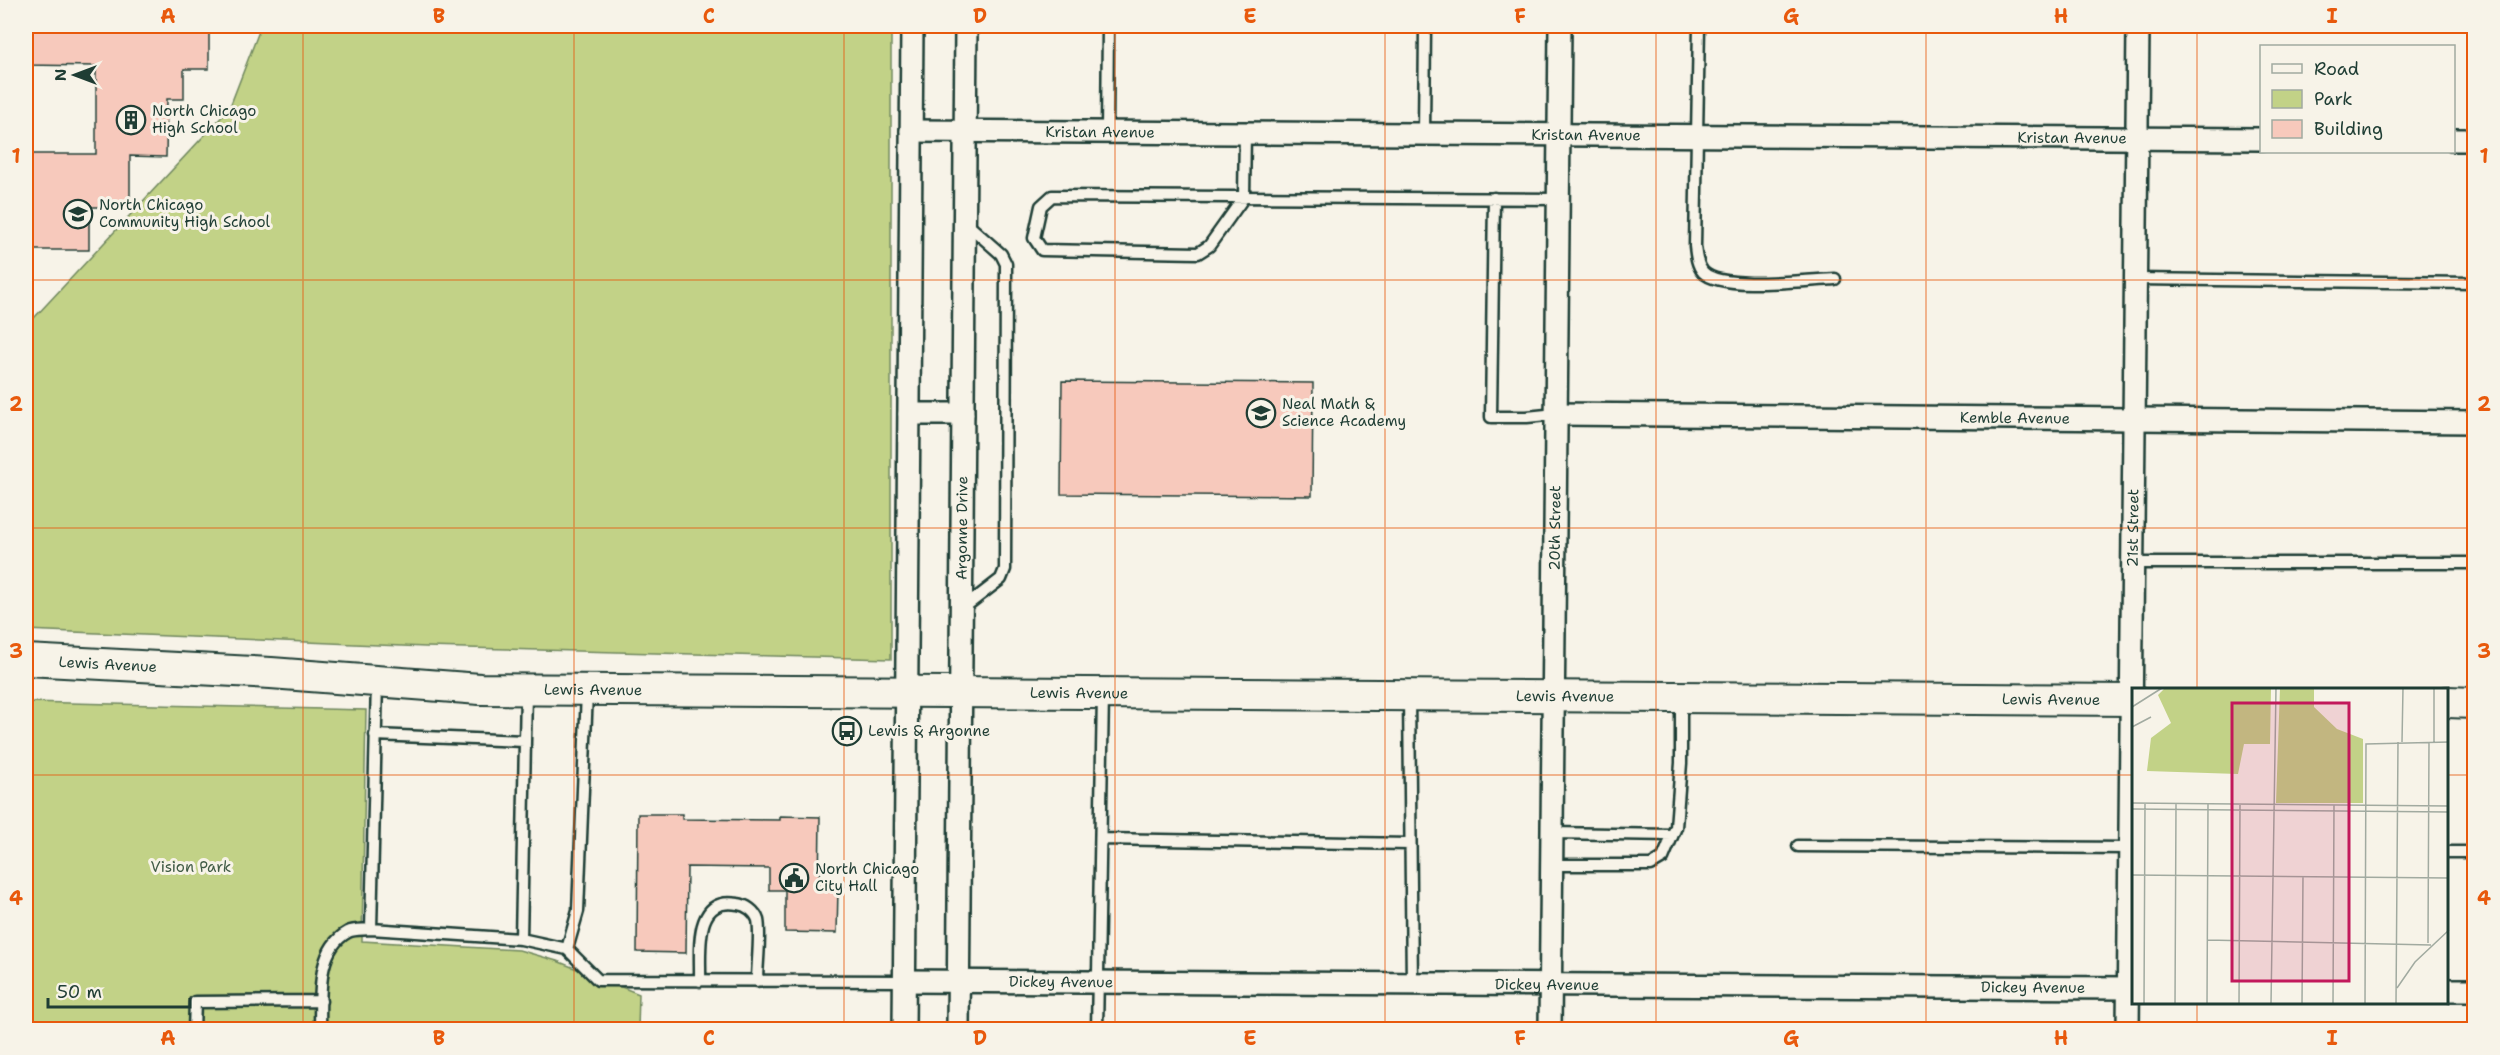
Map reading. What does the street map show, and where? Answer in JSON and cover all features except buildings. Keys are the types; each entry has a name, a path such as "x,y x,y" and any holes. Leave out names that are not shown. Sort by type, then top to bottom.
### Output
{"main road":[{"name":"Lewis Avenue","path":"26,660 271,673 480,689 961,690 2132,700"},
{"path":"2449,702 2475,703"}],"street":[{"path":"904,1029 912,26"},
{"name":"Argonne Drive","path":"958,1029 966,26"},
{"name":"20th Street","path":"1550,1029 1560,26"},
{"name":"21st Street","path":"2133,688 2138,26"},
{"name":"Kristan Avenue","path":"911,131 2260,139"},
{"path":"2455,140 2475,140"},
{"path":"909,414 963,414"},
{"name":"Kemble Avenue","path":"1556,414 2475,422"},
{"name":"21st Street","path":"2128,1029 2131,988 2132,749"},
{"name":"Dickey Avenue","path":"905,981 2131,988"},
{"path":"2449,990 2475,990"}],"lane":[{"path":"1107,132 1108,26"},
{"path":"1424,134 1425,26"},
{"path":"1699,26 1695,246 1696,257 1702,271 1711,278 1742,283 1835,279"},
{"path":"1245,133 1244,197 1209,246 1198,253 1042,250 1034,238 1041,206 1052,196 1244,197 1494,198 1558,199"},
{"path":"1494,198 1491,417 1556,414"},
{"path":"962,609 1001,579 1005,569 1006,264 1001,254 964,222"},
{"path":"2135,279 2475,283"},
{"path":"2133,563 2475,563"},
{"path":"371,929 377,681"},
{"path":"521,939 526,689"},
{"path":"567,949 578,910 587,689"},
{"path":"1097,1029 1103,692"},
{"path":"1409,694 1412,984"},
{"path":"1551,865 1651,865 1663,858 1676,826 1681,763 1681,696"},
{"path":"375,735 525,741"},
{"path":"1552,833 1672,834"},
{"path":"1101,839 1410,844"},
{"path":"1798,846 2130,848"},
{"path":"2449,852 2475,852"},
{"path":"700,981 702,924 707,913 718,905 732,903 748,908 758,921 757,981"},
{"path":"320,1029 326,958 335,943 349,931 371,929 521,939 567,949 598,980 905,981"},
{"path":"195,1029 195,1002 321,1001"}],"green space":[{"path":"261,26 891,26 891,659 426,647 26,630 26,318 34,318 229,109"},
{"name":"Vision Park","path":"26,702 366,710 362,941 519,950 557,961 639,994 638,1029 26,1030"}],"place":[{"name":"North Chicago High School","path":"131,120"},
{"name":"North Chicago Community High School","path":"78,214"},
{"name":"Neal Math & Science Academy","path":"1261,413"},
{"name":"Lewis & Argonne","path":"847,731"},
{"name":"North Chicago City Hall","path":"794,878"}]}
